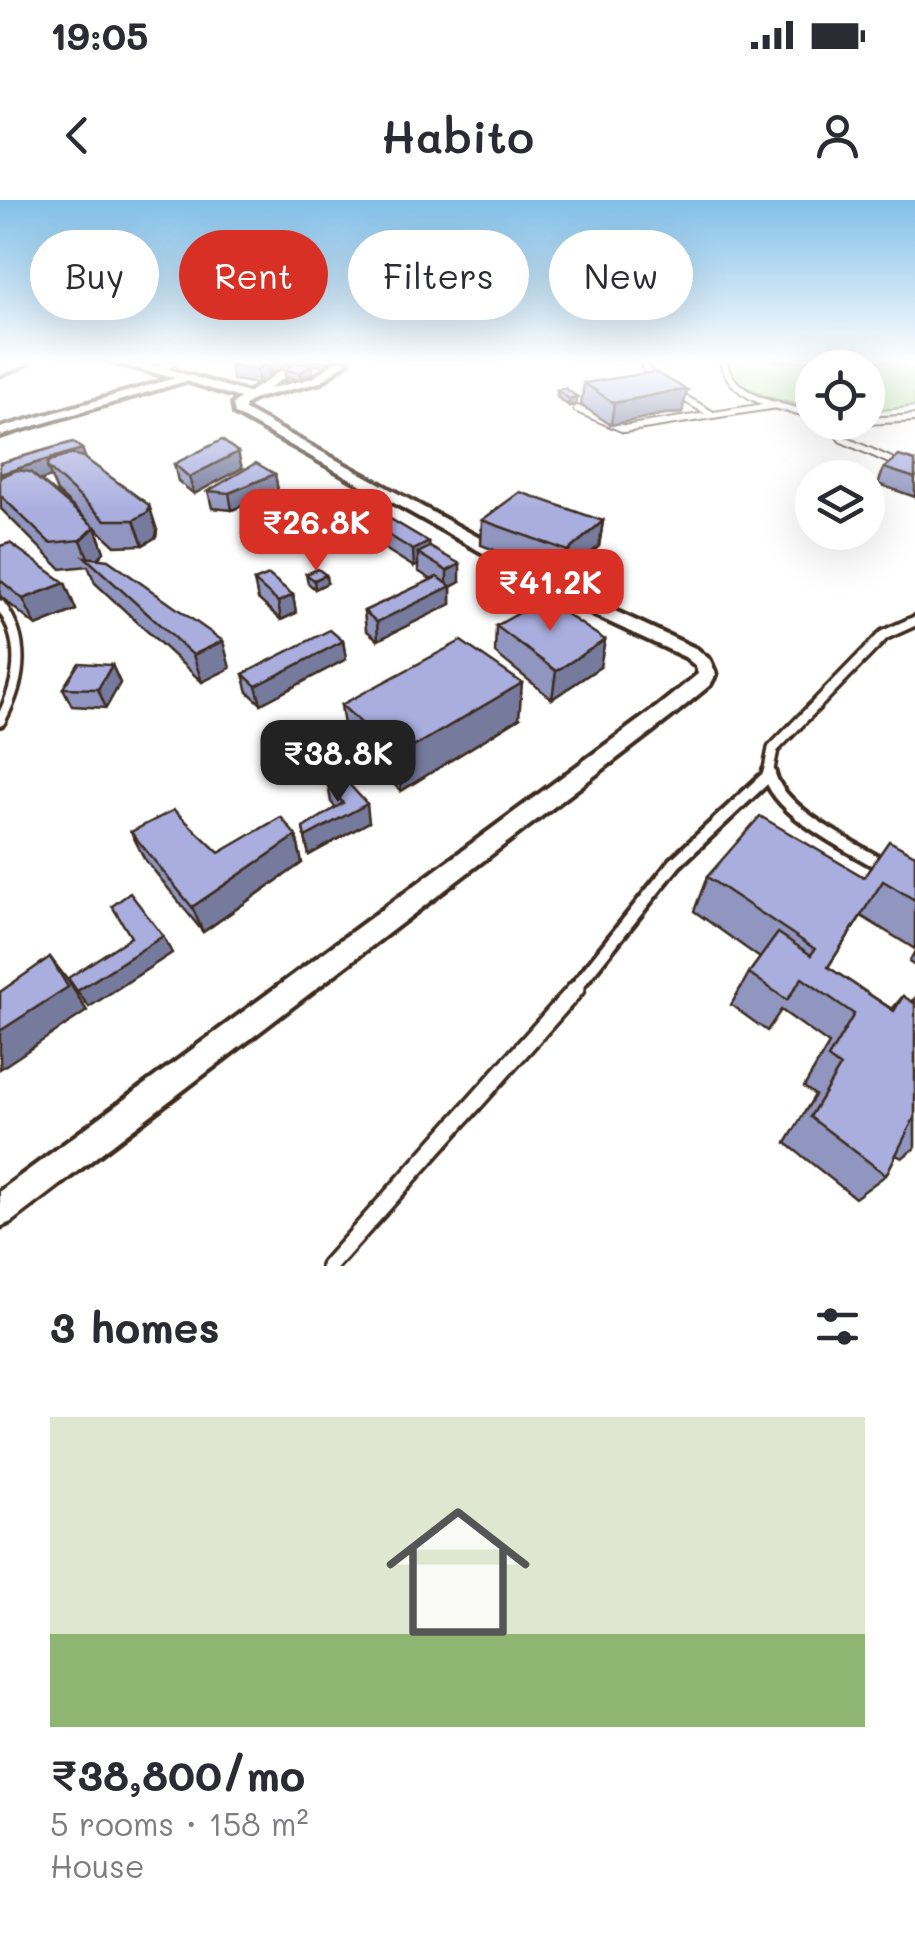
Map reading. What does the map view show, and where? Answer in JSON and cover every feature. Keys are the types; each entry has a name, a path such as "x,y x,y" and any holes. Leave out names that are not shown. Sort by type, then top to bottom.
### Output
{"street":[{"path":"0,432 73,411"},
{"path":"0,1210 664,712 703,682 707,674 704,664 691,653 598,610 240,411"}],"lane":[{"path":"582,411 624,429 734,411"},
{"path":"704,411 710,414"},
{"path":"885,420 915,418"},
{"path":"844,440 915,472"},
{"path":"0,605 17,639 20,671 0,721"},
{"path":"329,1266 579,985 675,863 768,776 773,749 884,636 915,621"},
{"path":"768,776 783,801 807,820 900,875"}],"building":[{"path":"222,440 238,452 189,477 174,464"},
{"path":"73,442 82,449 0,474 0,463"},
{"path":"72,454 83,457 149,505 148,512 134,520 105,520 47,467 48,462"},
{"path":"899,456 915,461 915,478 885,468"},
{"path":"256,463 275,474 229,493 208,491"},
{"path":"17,470 30,472 95,527 81,540 50,543 0,495 0,477"},
{"path":"520,492 603,521 568,551 482,520"},
{"path":"372,508 429,542 413,550 356,515"},
{"path":"10,543 65,583 23,599 0,580 0,546"},
{"path":"430,547 460,564 447,571 418,553"},
{"path":"85,557 108,560 223,641 193,655"},
{"path":"318,569 326,575 314,580 306,574"},
{"path":"269,575 293,595 278,602 254,581"},
{"path":"437,577 451,586 377,622 364,611"},
{"path":"544,599 605,640 556,671 496,626"},
{"path":"330,630 343,641 256,686 243,674"},
{"path":"461,641 522,683 398,756 341,705"},
{"path":"79,663 112,665 98,689 63,688"},
{"path":"337,771 367,804 305,837 303,828 343,803 328,784"},
{"path":"174,810 219,853 281,817 296,836 192,907 131,832"},
{"path":"760,816 864,877 889,841 915,855 915,900 883,881 828,967 894,1011 903,996 915,1001 915,1119 886,1175 810,1117 840,1067 828,1058 854,1014 802,978 787,1000 749,973 778,933 811,955 815,949 707,877"},
{"path":"130,893 163,936 77,991 68,978 131,937 112,906"},
{"path":"50,957 68,987 0,1031 0,992"}]}
